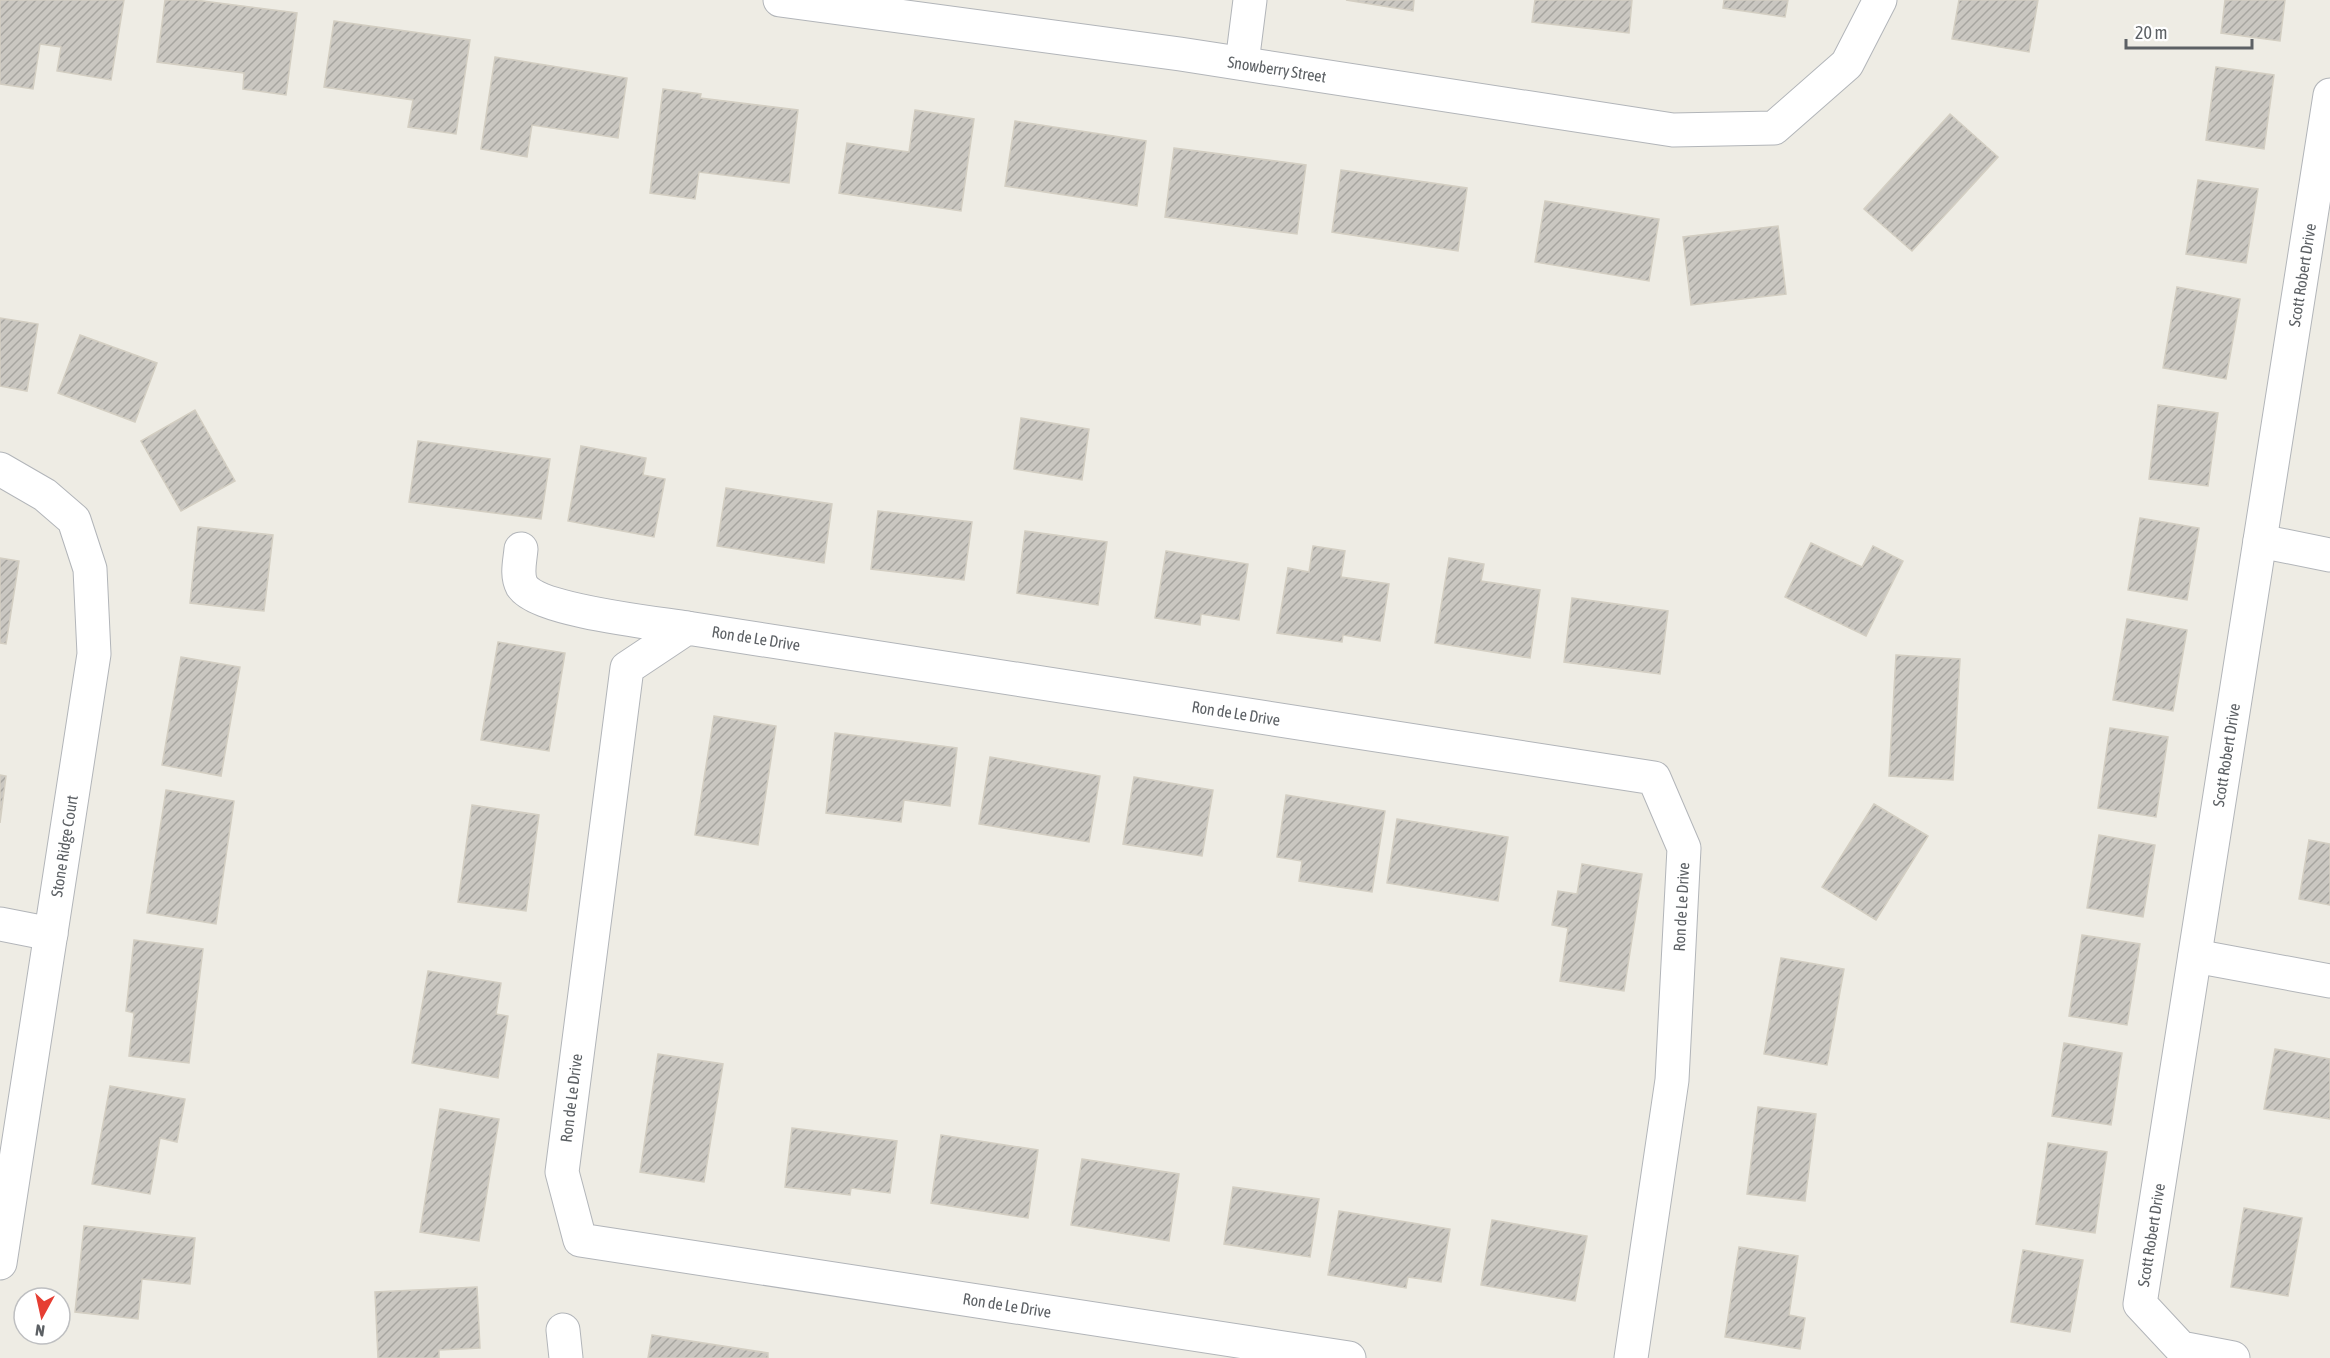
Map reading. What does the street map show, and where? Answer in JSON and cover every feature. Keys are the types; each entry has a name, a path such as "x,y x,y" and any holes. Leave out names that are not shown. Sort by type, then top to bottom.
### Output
{"street":[{"name":"Snowberry Street","path":"780,0 1242,63 1673,130 1774,128 1847,64 1880,0"},
{"path":"1242,63 1250,0"},
{"name":"Scott Robert Drive","path":"2233,1358 2181,1348 2140,1304 2330,95"},
{"name":"Stone Ridge Court","path":"0,469 45,495 74,520 90,569 94,654 0,1263"},
{"path":"2260,541 2330,555"},
{"path":"520,549 518,577 524,588 535,596 602,616 687,628"},
{"name":"Ron de Le Drive","path":"1349,1358 580,1240 562,1172 627,668 687,628 1654,778 1684,849 1672,1080 1631,1358"},
{"path":"0,924 51,934"},
{"path":"2195,956 2330,981"}],"building":[{"path":"0,0 124,0 111,80 57,71 61,47 40,44 33,89 0,84"},
{"path":"165,0 195,0 297,13 286,95 243,89 244,73 157,62"},
{"path":"1346,0 1414,0 1413,11"},
{"path":"1535,0 1632,0 1629,33 1532,22"},
{"path":"1724,0 1788,0 1785,17 1723,8"},
{"path":"1959,0 2038,0 2029,52 1952,39"},
{"path":"2225,0 2285,0 2280,41 2221,33"},
{"path":"334,21 470,40 456,134 408,127 413,100 324,87"},
{"path":"495,57 627,78 618,138 532,125 527,157 481,149"},
{"path":"2216,67 2274,75 2264,149 2206,140"},
{"path":"663,89 701,94 700,98 798,110 789,183 699,172 695,199 650,193"},
{"path":"915,110 974,119 961,211 839,193 847,143 909,152"},
{"path":"1950,114 1998,157 1912,251 1864,209"},
{"path":"1015,121 1146,141 1137,206 1005,186"},
{"path":"1174,148 1306,165 1297,234 1165,217"},
{"path":"1341,170 1467,188 1458,251 1332,232"},
{"path":"2198,180 2258,189 2246,263 2186,254"},
{"path":"1545,201 1659,219 1649,281 1535,262"},
{"path":"1778,226 1786,294 1691,305 1683,237"},
{"path":"2177,287 2240,299 2226,379 2163,368"},
{"path":"0,318 38,324 27,391 0,386"},
{"path":"80,335 157,363 135,422 58,393"},
{"path":"2158,405 2218,413 2208,486 2149,479"},
{"path":"195,410 235,481 181,511 141,441"},
{"path":"1021,418 1089,429 1082,480 1014,469"},
{"path":"418,441 550,459 541,519 409,502"},
{"path":"581,446 646,458 643,475 665,479 654,537 568,521"},
{"path":"726,488 832,504 824,563 717,546"},
{"path":"878,511 972,522 964,580 871,569"},
{"path":"2140,518 2199,528 2187,600 2128,590"},
{"path":"198,527 273,535 264,611 190,603"},
{"path":"1025,531 1107,542 1098,605 1017,593"},
{"path":"1811,543 1862,567 1873,546 1903,561 1866,636 1785,597"},
{"path":"1313,546 1345,551 1341,577 1389,584 1380,641 1343,635 1342,642 1277,633 1288,568 1309,572"},
{"path":"1166,551 1248,564 1239,620 1201,614 1200,625 1155,618"},
{"path":"0,558 19,561 6,644 0,643"},
{"path":"1449,558 1484,564 1481,581 1540,590 1530,658 1435,643"},
{"path":"1572,598 1668,611 1660,674 1564,662"},
{"path":"2127,619 2187,630 2173,711 2113,700"},
{"path":"498,642 565,653 549,751 481,740"},
{"path":"1896,655 1960,659 1953,780 1889,776"},
{"path":"181,657 240,667 221,776 162,765"},
{"path":"714,716 776,726 758,845 695,835"},
{"path":"2110,728 2168,737 2156,817 2098,808"},
{"path":"835,733 957,748 950,806 904,800 901,822 826,813"},
{"path":"990,757 1100,776 1089,842 979,824"},
{"path":"0,775 6,776 0,823"},
{"path":"1134,777 1213,790 1202,856 1123,844"},
{"path":"166,790 234,801 216,924 147,913"},
{"path":"1286,795 1385,811 1372,892 1299,881 1302,861 1277,857"},
{"path":"1874,804 1928,836 1876,920 1822,887"},
{"path":"472,805 539,815 526,911 458,902"},
{"path":"1397,819 1508,837 1498,901 1387,883"},
{"path":"2099,835 2155,845 2143,917 2087,908"},
{"path":"2309,840 2330,844 2330,905 2299,899"},
{"path":"1582,864 1642,874 1624,991 1560,981 1568,928 1552,925 1558,891 1577,894"},
{"path":"2082,935 2140,944 2127,1025 2069,1016"},
{"path":"134,940 203,949 189,1063 129,1056 134,1013 126,1011"},
{"path":"1781,958 1844,969 1827,1065 1764,1054"},
{"path":"428,971 501,983 496,1014 508,1016 498,1078 412,1063"},
{"path":"2064,1043 2122,1053 2111,1125 2052,1116"},
{"path":"2275,1049 2330,1059 2330,1119 2264,1109"},
{"path":"658,1054 723,1064 704,1182 640,1172"},
{"path":"110,1086 185,1099 177,1142 160,1138 150,1194 92,1184"},
{"path":"1758,1107 1816,1114 1805,1201 1747,1194"},
{"path":"440,1109 499,1119 479,1241 420,1232"},
{"path":"792,1128 897,1141 890,1193 851,1188 850,1195 785,1187"},
{"path":"941,1135 1038,1150 1028,1218 931,1203"},
{"path":"2048,1143 2107,1152 2095,1233 2036,1224"},
{"path":"1082,1159 1179,1174 1169,1241 1071,1225"},
{"path":"1233,1187 1319,1199 1310,1257 1224,1244"},
{"path":"2244,1208 2302,1218 2288,1296 2231,1287"},
{"path":"1339,1211 1450,1229 1441,1282 1408,1277 1406,1288 1328,1275"},
{"path":"1492,1220 1587,1236 1575,1301 1481,1285"},
{"path":"84,1226 195,1238 190,1284 142,1279 138,1319 75,1312"},
{"path":"1739,1247 1798,1256 1789,1315 1805,1318 1800,1349 1725,1337"},
{"path":"2023,1250 2083,1260 2070,1332 2011,1322"},
{"path":"477,1287 480,1348 439,1350 439,1358 378,1358 375,1292"},
{"path":"652,1335 768,1353 768,1358 648,1358"}]}
